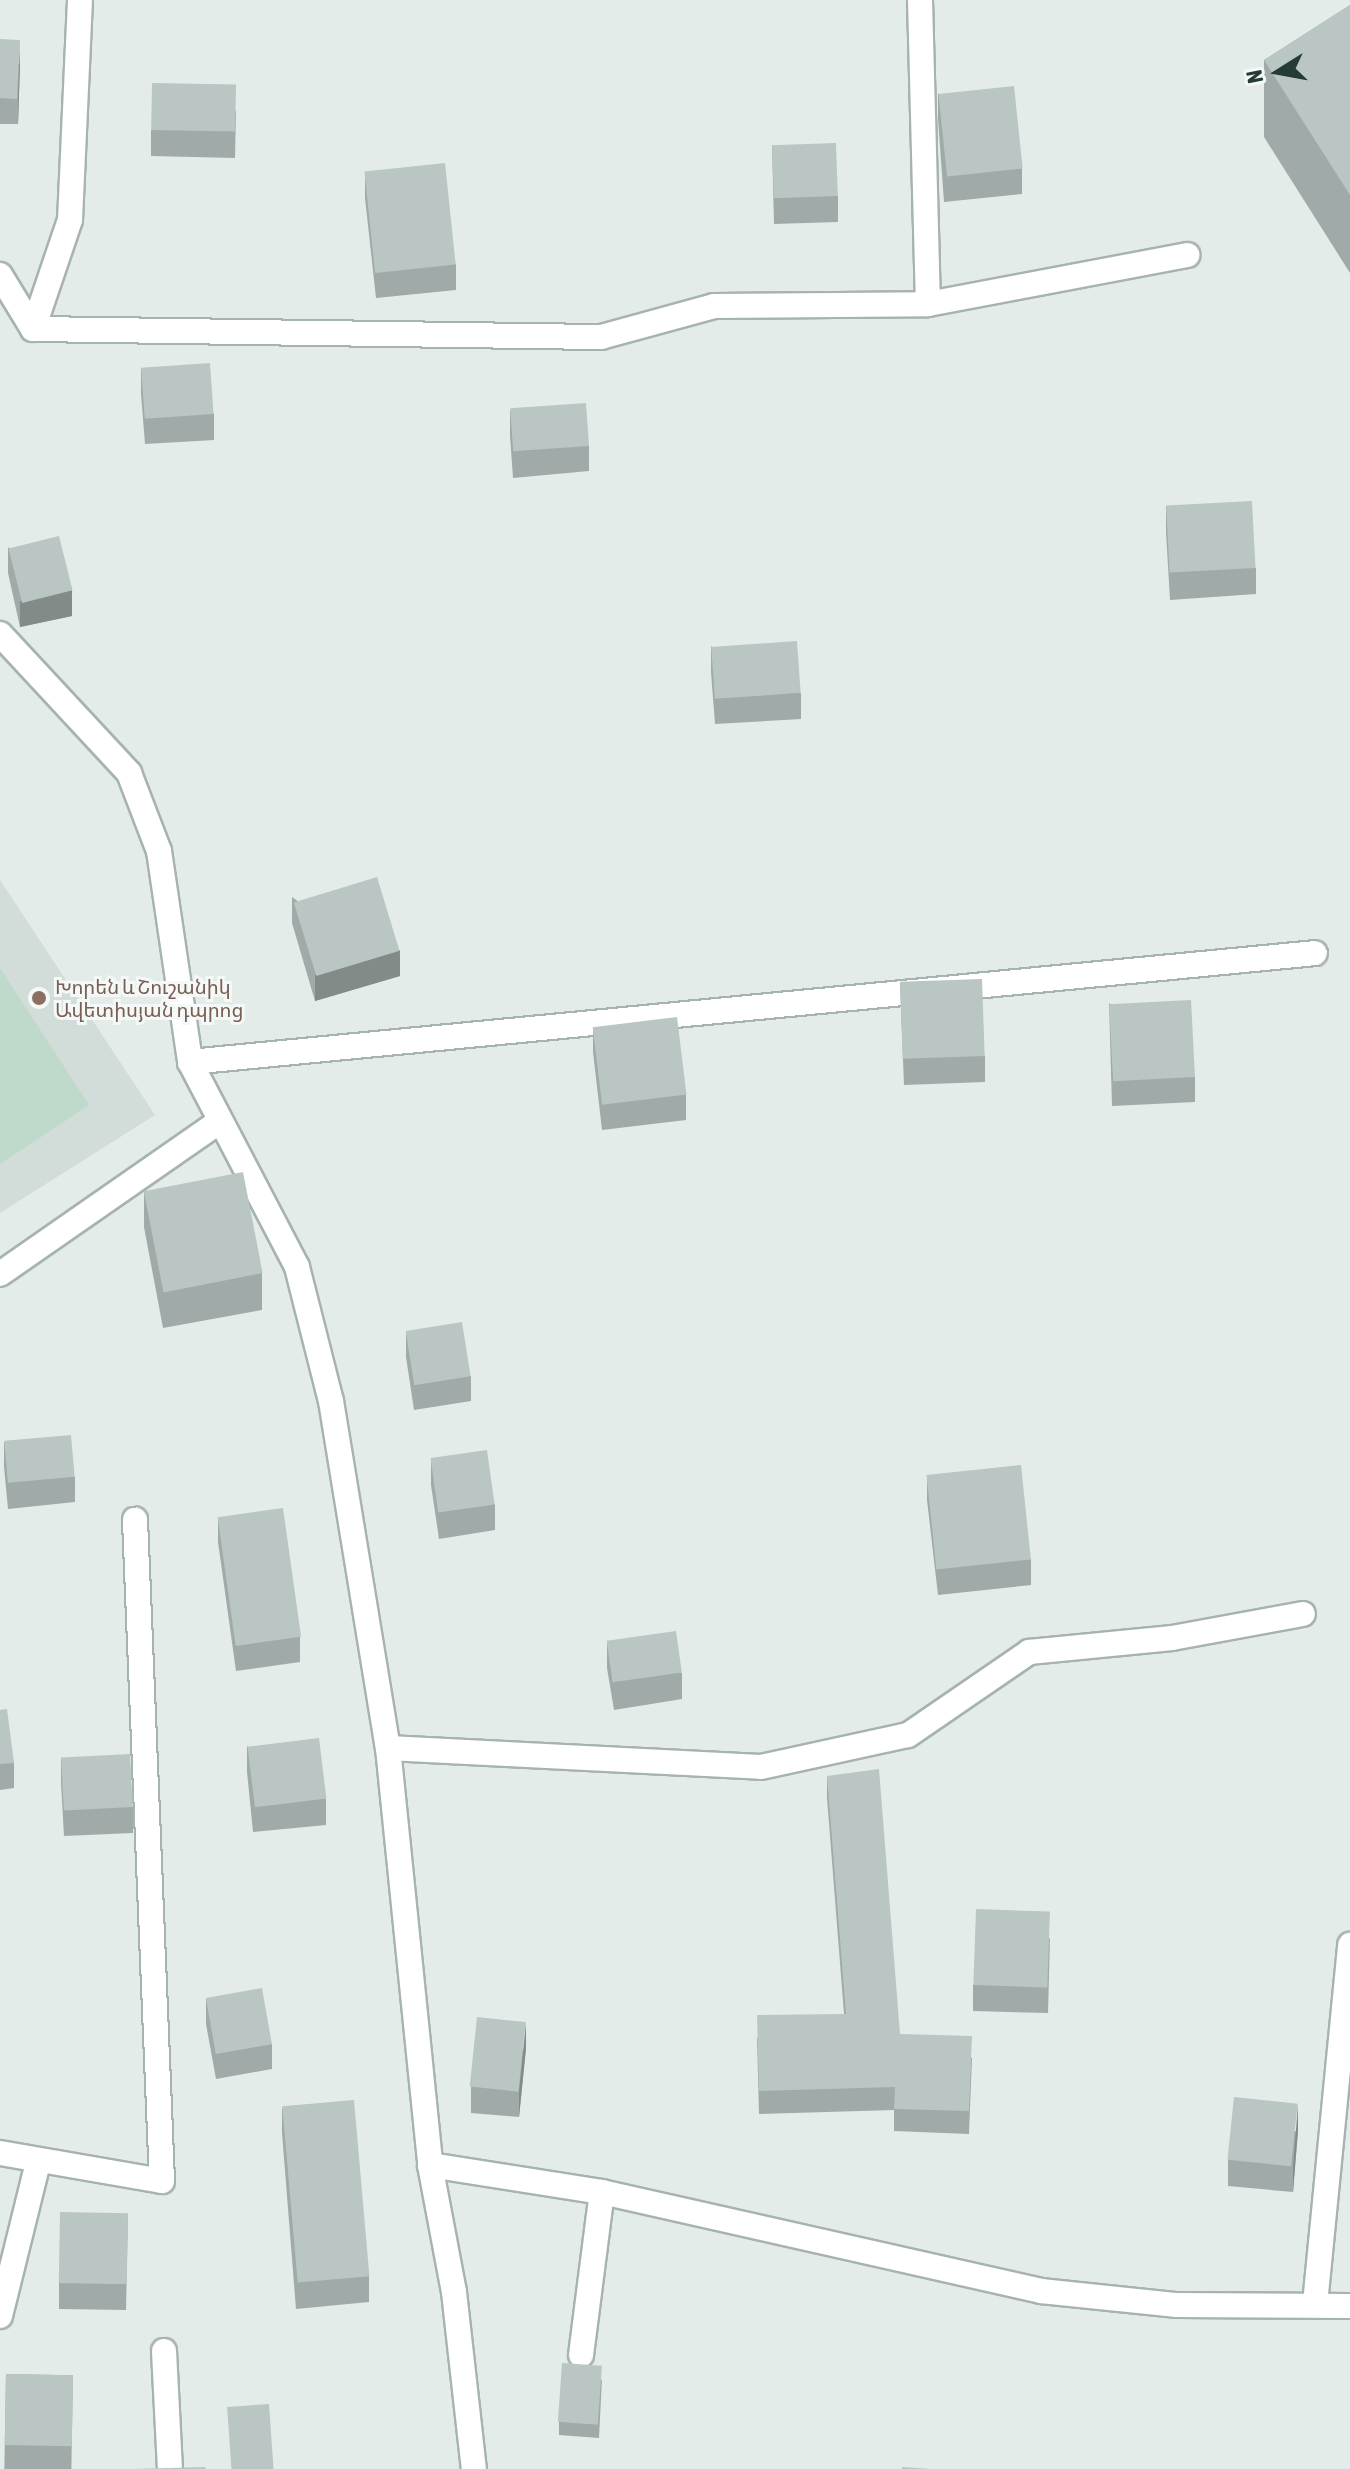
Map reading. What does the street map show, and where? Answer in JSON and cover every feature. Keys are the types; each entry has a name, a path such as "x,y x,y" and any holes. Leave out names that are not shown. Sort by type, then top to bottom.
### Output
{"lane":[{"path":"33,329 70,220 80,0"},
{"path":"920,0 928,304"},
{"path":"33,329 601,337 714,306 928,304 1187,255"},
{"path":"2,282 33,329"},
{"path":"0,634 129,773 159,851 190,1062 297,1267 331,1401 388,1748 430,2165 454,2292 474,2469"},
{"path":"190,1062 1315,953"},
{"path":"0,1274 219,1122"},
{"path":"0,2153 162,2181 135,1520"},
{"path":"388,1748 761,1767 908,1735 1029,1652 1172,1638 1303,1614"},
{"path":"1315,2304 1350,1945"},
{"path":"0,2316 38,2162"},
{"path":"430,2165 602,2192 1041,2291 1177,2305 1350,2306"},
{"path":"581,2355 602,2192"},
{"path":"164,2351 170,2469"}],"shaded area":[{"name":"Խորեն և Շուշանիկ Ավետիսյան դպրոց","path":"0,880 155,1115 0,1213"}],"green space":[{"path":"0,968 89,1105 0,1164"}],"building":[{"path":"1350,5 1350,195 1264,60"},
{"path":"0,39 20,40 17,99 0,98"},
{"path":"152,83 236,84 235,131 151,130"},
{"path":"1014,86 1023,169 947,176 938,94"},
{"path":"836,143 838,196 774,198 772,145"},
{"path":"445,163 456,264 375,273 364,171"},
{"path":"210,363 214,414 145,419 141,368"},
{"path":"586,403 589,446 513,451 510,408"},
{"path":"1252,501 1256,568 1170,572 1166,506"},
{"path":"59,536 73,590 22,603 9,549"},
{"path":"797,641 801,693 715,699 711,647"},
{"path":"377,877 400,951 316,976 294,902"},
{"path":"982,979 985,1056 903,1059 900,982"},
{"path":"1191,1000 1195,1077 1113,1081 1109,1004"},
{"path":"677,1017 687,1094 602,1105 593,1027"},
{"path":"243,1172 263,1273 164,1292 144,1191"},
{"path":"462,1322 471,1376 414,1385 406,1331"},
{"path":"71,1435 75,1477 8,1483 4,1441"},
{"path":"487,1450 495,1504 438,1512 431,1458"},
{"path":"1021,1465 1031,1559 936,1569 927,1475"},
{"path":"283,1508 301,1637 236,1646 218,1517"},
{"path":"676,1631 682,1673 613,1682 607,1641"},
{"path":"7,1709 14,1763 0,1764 0,1710"},
{"path":"319,1738 326,1799 255,1807 248,1747"},
{"path":"130,1754 133,1807 64,1811 61,1758"},
{"path":"879,1769 900,2034 972,2036 969,2111 894,2109 895,2087 759,2091 757,2015 846,2014 827,1776"},
{"path":"976,1909 1050,1912 1047,1988 973,1985"},
{"path":"262,1988 272,2044 216,2054 206,1998"},
{"path":"477,2017 526,2022 518,2092 470,2087"},
{"path":"1234,2097 1298,2104 1291,2166 1227,2160"},
{"path":"354,2100 369,2276 298,2283 282,2106"},
{"path":"60,2212 128,2213 127,2284 59,2283"},
{"path":"562,2363 602,2366 598,2425 558,2422"},
{"path":"6,2374 73,2375 72,2446 5,2445"},
{"path":"269,2404 274,2469 231,2469 227,2407"},
{"path":"206,2467 205,2469 130,2469"}],"place":[{"name":"Խորեն և Շուշանիկ Ավետիսյան դպրոց","path":"39,998"}]}
